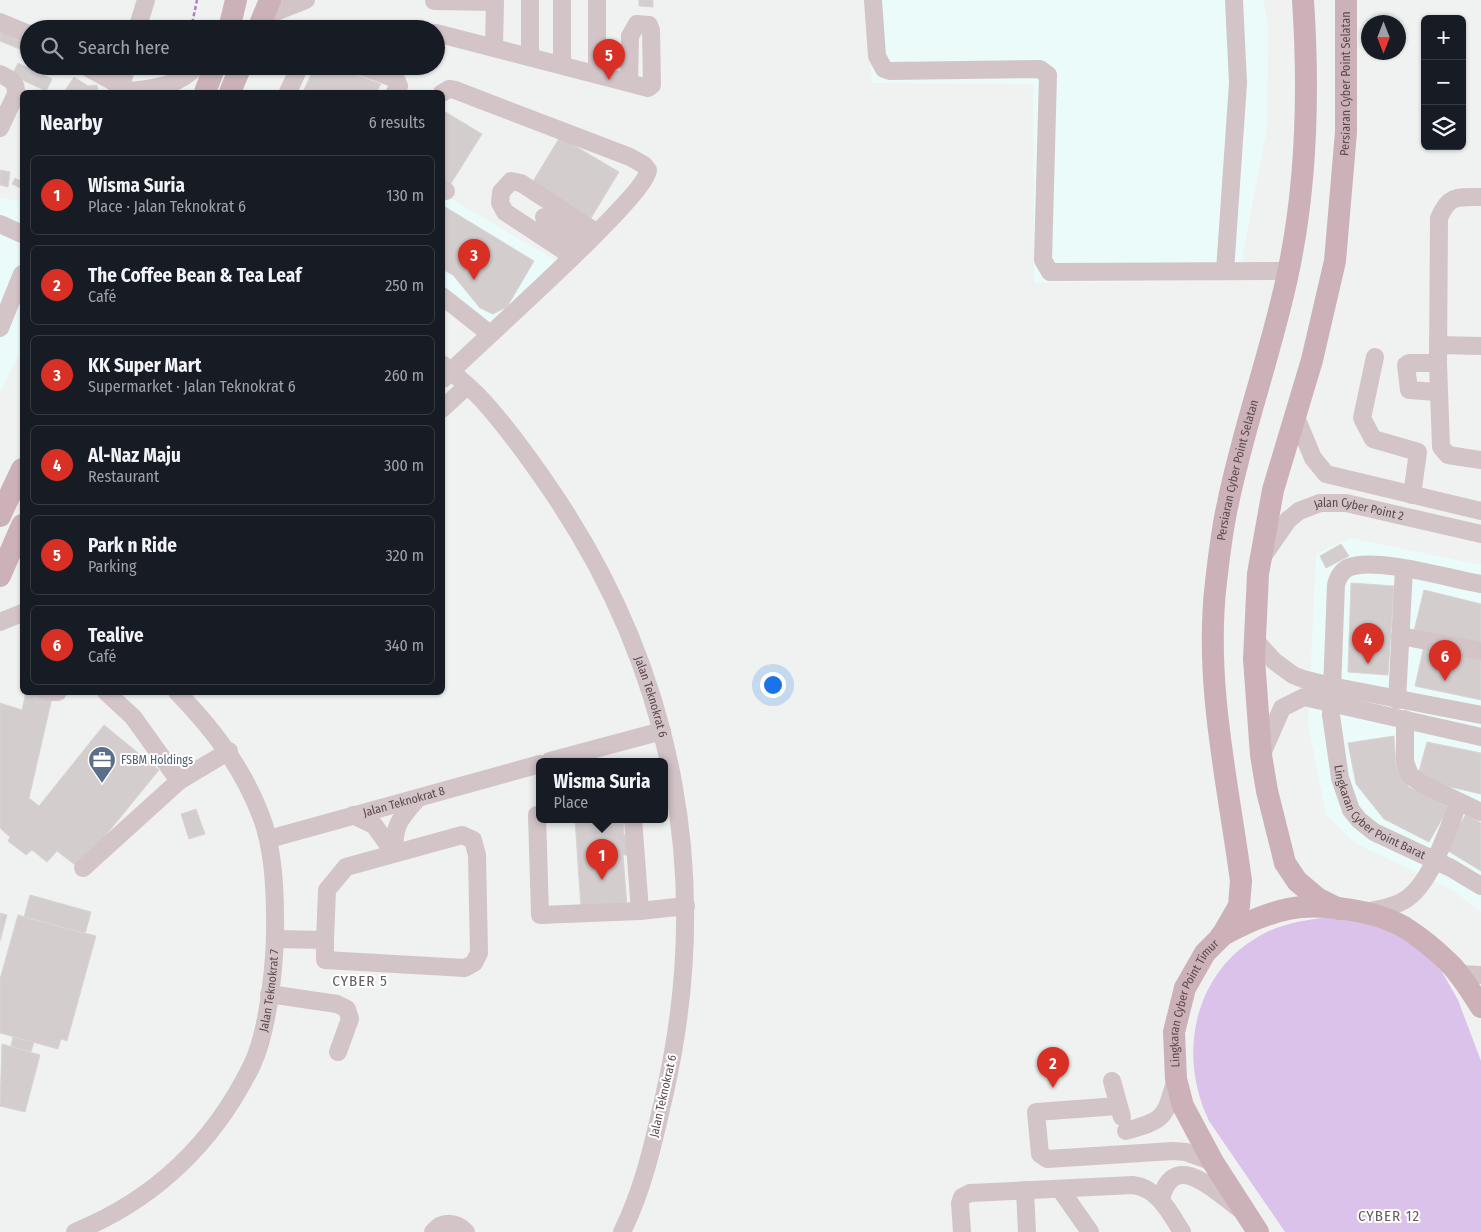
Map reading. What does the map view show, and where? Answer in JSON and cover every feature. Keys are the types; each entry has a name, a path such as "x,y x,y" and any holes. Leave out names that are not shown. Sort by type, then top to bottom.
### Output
{"main road":[{"name":"Persiaran Cyber Point Selatan","path":"1220,937 1239,906 1241,881 1217,720 1214,627 1216,584 1228,503 1288,271 1296,229 1307,114 1307,49 1304,0"},
{"name":"Persiaran Cyber Point Selatan","path":"1339,909 1317,898 1297,882 1285,862 1267,791 1261,755 1254,659 1260,560 1273,490 1312,360 1335,261 1346,132 1346,0"},
{"path":"206,90 212,75"},
{"path":"231,90 237,75"},
{"path":"0,516 20,473"},
{"path":"0,576 20,530"},
{"path":"1220,937 1247,922 1289,909 1310,907 1339,909 1384,918 1405,928 1452,965 1481,1006"},
{"name":"Lingkaran Cyber Point Timur","path":"1220,937 1205,953 1185,988 1174,1032 1176,1079 1183,1106 1213,1162 1258,1232"}],"street":[{"path":"140,20 146,0"},
{"path":"263,15 306,0"},
{"path":"530,0 530,56"},
{"path":"562,0 562,65"},
{"path":"596,74 597,0"},
{"path":"873,0 877,56 884,69 890,71 1040,69 1048,75 1043,260 1050,272 1288,271"},
{"path":"1225,271 1238,83 1234,0"},
{"path":"434,1 495,1 494,47"},
{"path":"0,22 20,30"},
{"path":"445,34 629,83"},
{"path":"0,74 14,82 17,108 0,128"},
{"path":"101,75 128,90 166,86 186,75"},
{"path":"127,75 128,90"},
{"path":"289,90 296,75"},
{"path":"387,75 396,78 399,86 396,90"},
{"path":"445,91 449,89 455,90 644,165 648,176 643,184 584,244 490,334 445,371"},
{"path":"1481,197 1455,197 1445,206 1439,218 1438,354 1438,392 1441,447 1443,452 1448,455 1481,460"},
{"path":"544,217 584,244"},
{"path":"0,224 20,233"},
{"path":"0,328 20,279"},
{"path":"445,298 490,334"},
{"path":"1438,392 1409,390 1406,365 1438,354 1481,346"},
{"path":"1375,357 1362,418 1374,439 1418,452 1412,495"},
{"name":"Jalan Teknokrat 6","path":"445,371 483,401 522,448 580,533 608,585 643,664 662,731 667,758"},
{"path":"445,406 466,386"},
{"name":"Jalan Cyber Point 2","path":"1295,415 1312,458 1326,474 1481,511"},
{"name":"Jalan Cyber Point 2","path":"1260,560 1288,520 1298,511 1320,504 1346,504 1481,534"},
{"name":"Lingkaran Cyber Point Barat","path":"1481,584 1390,566 1350,567 1338,578 1331,694 1340,778 1351,810 1374,832 1434,860 1481,886"},
{"path":"1397,700 1404,569"},
{"path":"0,622 20,614"},
{"path":"1400,636 1481,651"},
{"path":"1255,640 1274,661 1293,675 1331,694 1404,719 1481,737"},
{"path":"1261,755 1277,716 1288,703 1304,697 1331,694 1397,700 1481,715"},
{"path":"109,695 133,717 179,781"},
{"name":"Jalan Teknokrat 7","path":"75,1232 131,1205 175,1172 201,1143 233,1099 252,1064 261,1034 275,961 276,939 275,905 268,839 254,799 229,751 180,695"},
{"path":"1404,719 1405,762 1410,775 1422,784 1481,812"},
{"path":"561,758 662,731"},
{"path":"83,868 179,781 229,751"},
{"name":"Jalan Teknokrat 6","path":"622,1232 644,1180 674,1052 683,980 686,906 682,838 668,763"},
{"name":"Jalan Teknokrat 8","path":"268,839 536,765"},
{"path":"394,853 394,833 399,820 418,798"},
{"path":"1362,913 1402,902 1410,897 1425,880 1459,802"},
{"path":"353,815 374,825 394,853"},
{"path":"537,823 540,915 640,911 686,906"},
{"path":"633,823 640,911"},
{"path":"462,834 473,840 478,854 479,953 474,963 464,968 325,960 325,940 327,890 346,867 462,834"},
{"path":"276,939 325,940"},
{"path":"1458,974 1481,975"},
{"path":"268,994 337,1004 346,1009 350,1019 338,1052"},
{"path":"1126,1131 1152,1123 1166,1113 1176,1079"},
{"path":"1112,1081 1133,1153"},
{"path":"1118,1106 1036,1112 1040,1154 1047,1159 1180,1151 1213,1162"},
{"path":"1161,1199 1167,1181 1172,1177 1185,1174 1198,1179 1246,1213"},
{"path":"962,1232 960,1203 965,1195 1025,1190 1139,1186 1161,1199 1182,1232"},
{"path":"104,1232 154,1187"},
{"path":"1060,1189 1090,1232"},
{"path":"1025,1190 1027,1232"},
{"path":"433,1232 447,1223 454,1223 466,1232"}],"path":[{"path":"193,20 197,0"}],"shaded area":[{"path":"865,0 1263,0 1268,23 1267,128 1238,280 1034,283 1033,84 872,83"},
{"path":"445,195 557,261 491,325 445,290"},
{"path":"0,198 20,201 20,353 0,393"},
{"path":"1351,538 1481,565 1481,912 1452,890 1355,843 1326,815 1308,725 1316,554"},
{"path":"1328,917 1344,917 1391,931 1419,948 1442,972 1458,1000 1481,1061 1481,1232 1285,1232 1209,1121 1199,1095 1194,1068 1194,1041 1198,1015 1208,990 1222,968 1241,948 1265,933 1288,924"}],"building":[{"path":"639,0 653,0 653,7 639,6"},
{"path":"0,31 20,39 20,49 0,41"},
{"path":"18,63 20,64 20,75 44,75 52,79 46,90 44,90 12,75"},
{"path":"311,75 357,75 381,84 377,90 304,90"},
{"path":"74,77 88,86 97,85 98,90 65,90"},
{"path":"445,112 482,134 450,185 445,182"},
{"path":"560,137 619,172 591,218 532,183"},
{"path":"0,170 10,172 8,187 0,185"},
{"path":"15,178 20,181 20,188 12,184"},
{"path":"445,207 534,261 507,307 493,314 480,308 453,275 445,271"},
{"path":"1341,544 1349,556 1326,568 1320,556"},
{"path":"1351,583 1394,586 1388,675 1348,672"},
{"path":"1424,590 1481,604 1481,645 1414,631"},
{"path":"1424,646 1481,659 1481,700 1415,686"},
{"name":"FSBM Holdings","path":"25,695 53,695 29,798 39,806 104,725 159,770 79,868 57,851 47,862 32,850 26,855 8,841 10,837 0,828 0,703 22,710"},
{"path":"1394,736 1396,765 1409,787 1449,807 1429,842 1384,819 1356,784 1348,743"},
{"path":"1427,742 1481,753 1481,794 1429,782 1418,775"},
{"path":"196,809 205,834 189,839 181,814"},
{"path":"1466,814 1481,823 1481,871 1445,849"},
{"path":"575,823 623,823 624,835 630,835 631,855 623,855 627,906 581,909"},
{"path":"30,895 91,912 85,934 24,917"},
{"path":"0,913 7,915 0,941"},
{"path":"18,915 96,936 67,1041 61,1039 58,1049 0,1033 0,979"},
{"path":"13,1037 34,1042 31,1052 11,1046"},
{"path":"2,1044 40,1055 25,1112 0,1106"}],"place":[{"name":"Park n Ride","path":"609,80"},
{"name":"KK Super Mart","path":"474,280"},
{"name":"Al-Naz Maju","path":"1368,664"},
{"name":"Tealive","path":"1445,681"},
{"name":"FSBM Holdings","path":"102,784"},
{"name":"Wisma Suria","path":"602,880"},
{"name":"The Coffee Bean & Tea Leaf","path":"1053,1088"}],"district":[{"name":"CYBER 5","path":"360,981"},
{"name":"CYBER 12","path":"1389,1216"}]}
